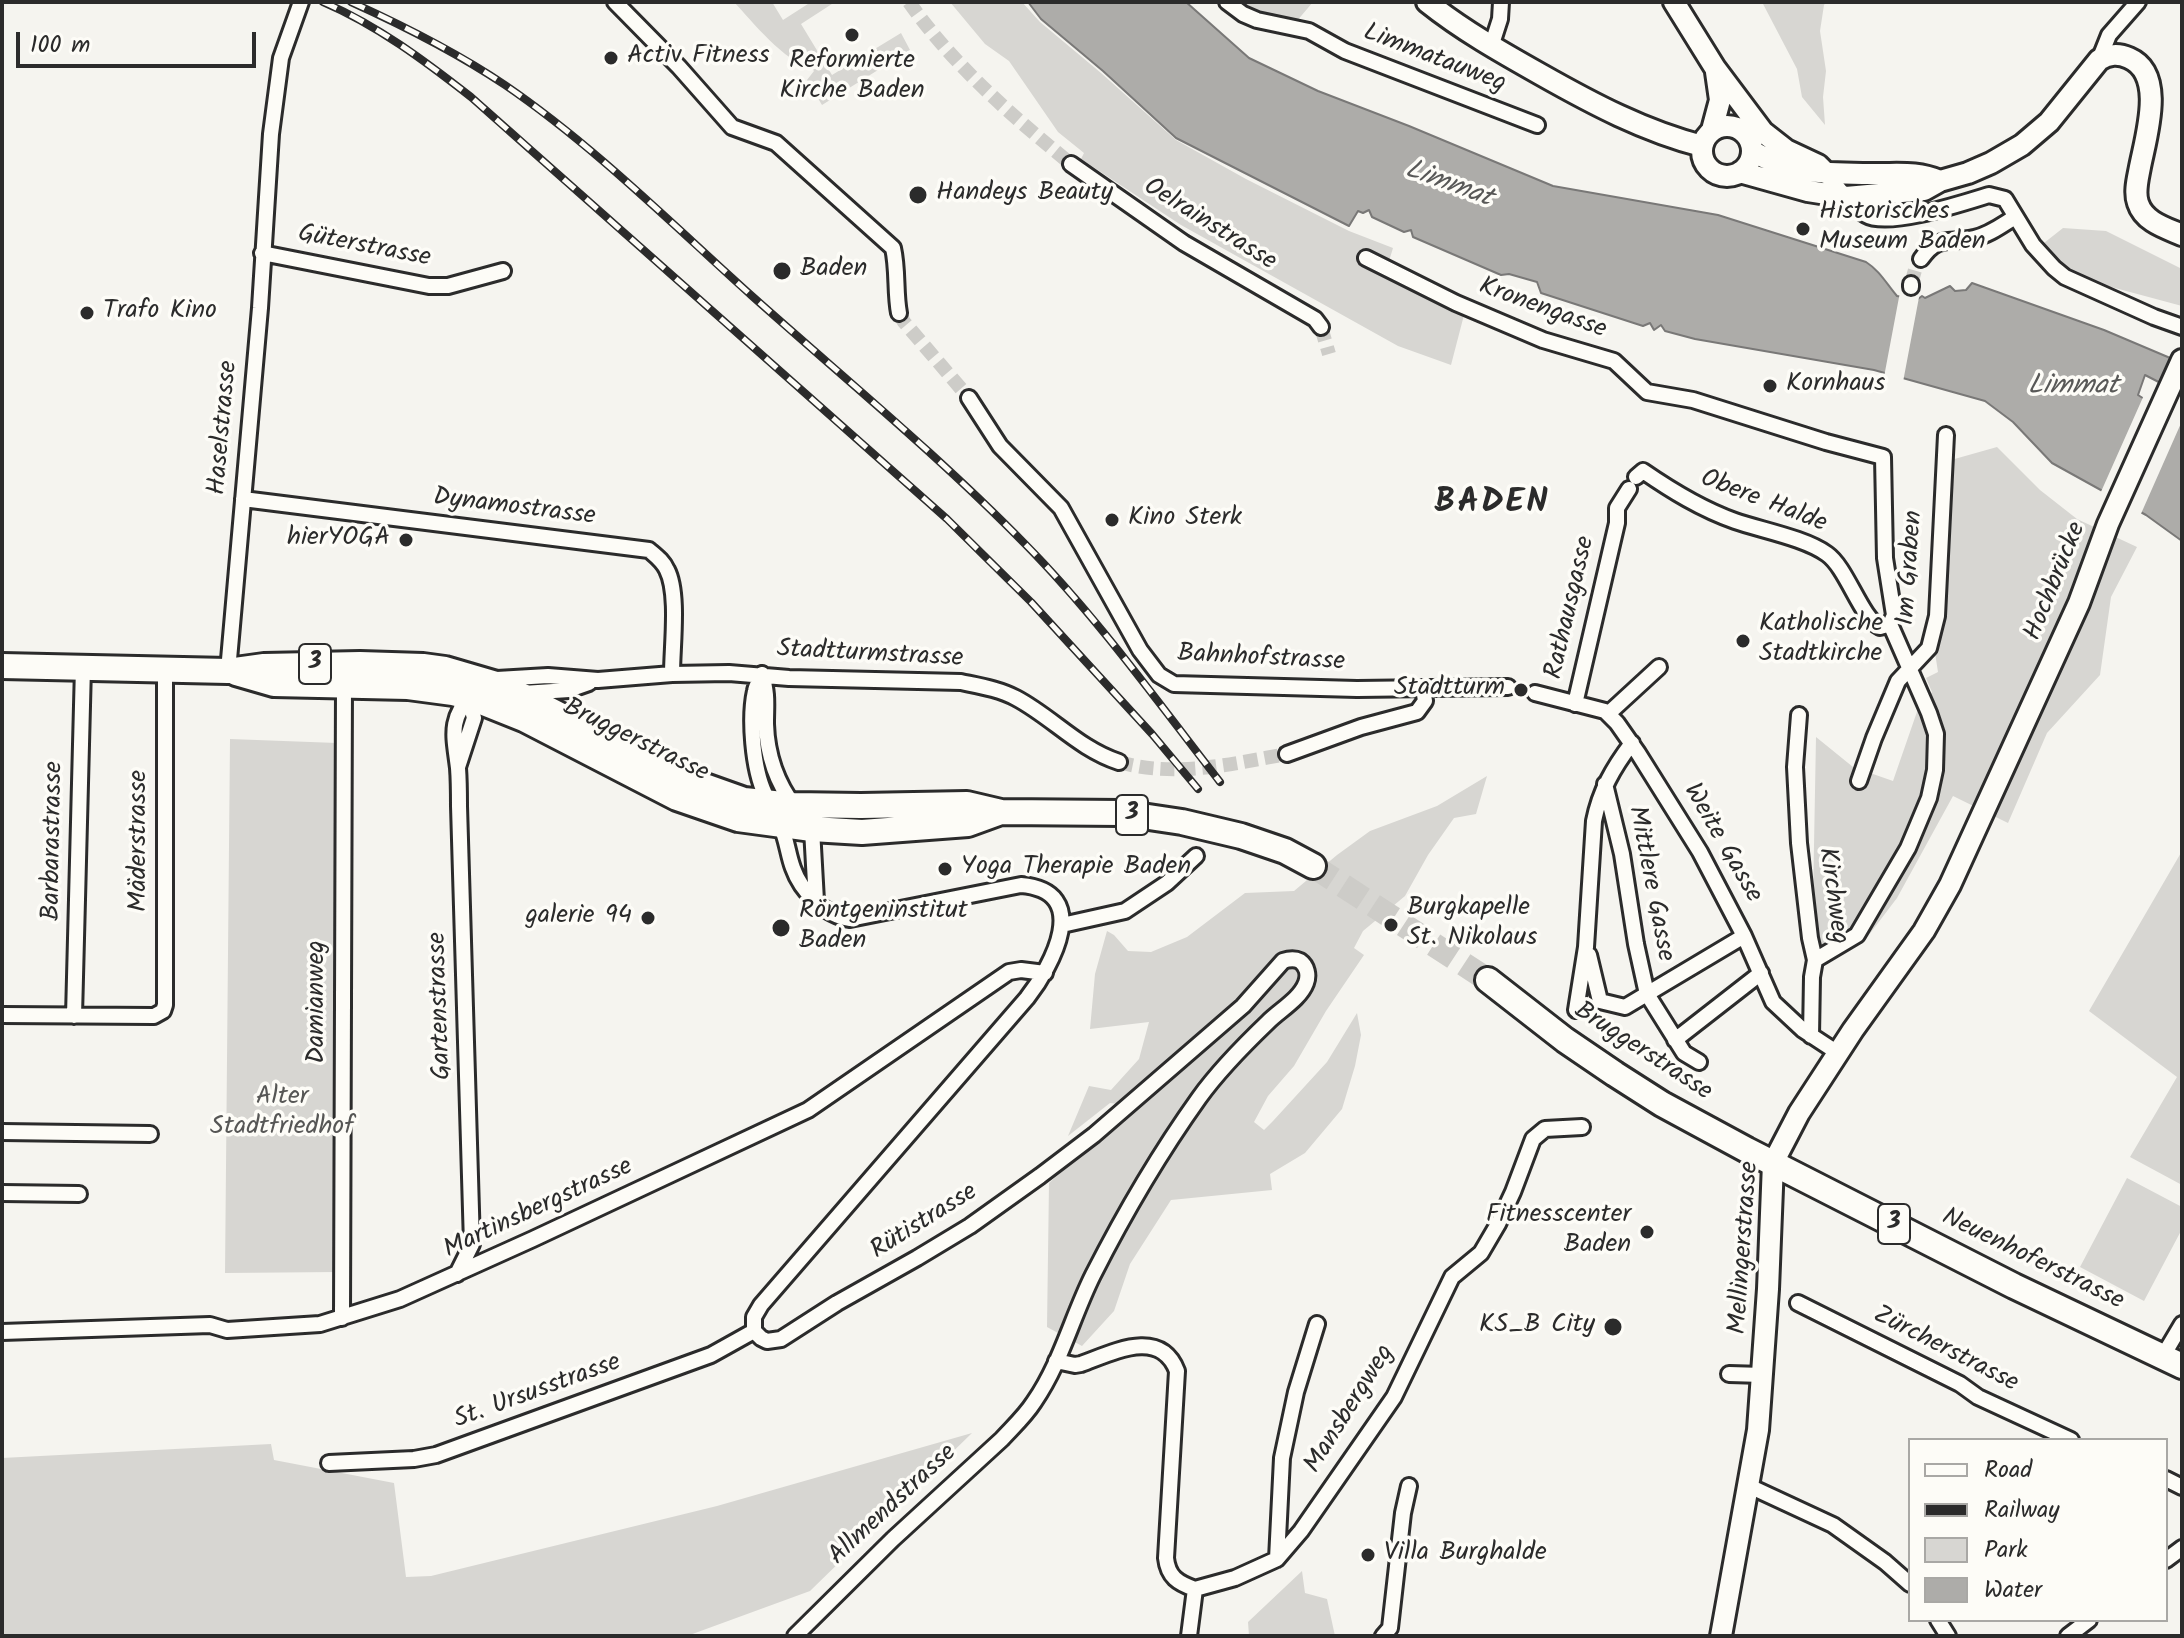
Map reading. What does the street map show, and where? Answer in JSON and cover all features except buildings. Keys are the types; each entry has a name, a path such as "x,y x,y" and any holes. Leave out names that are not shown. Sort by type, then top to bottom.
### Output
{"main road":[{"path":"1427,2 1491,47 1602,109 1655,132 1707,138 1725,125 1737,127 1744,121"},
{"path":"1674,2 1715,68 1744,121 1750,140 1752,151 1749,163 1740,172 1726,176 1713,171 1704,160 1707,138 1720,100 1715,68"},
{"path":"1740,172 1808,191 1846,197 1924,190 1991,163 2022,145 2049,122 2099,60 2110,55 2129,58 2141,66 2148,77 2151,95 2137,183 2137,202 2145,216 2182,235"},
{"path":"1744,121 1786,150 1818,165 1827,174"},
{"path":"1752,151 1791,168 1827,174 1923,174 1940,181"},
{"name":"Hochbrücke","path":"1980,822 2079,603 2108,524 2182,360"},
{"name":"Bruggerstrasse","path":"2,666 228,671 264,666 423,666 455,671 480,700"},
{"name":"Bruggerstrasse","path":"228,671 274,684 430,689 480,700 524,719 677,798 738,819 781,811 967,804 1001,812 1122,813 1215,829 1285,851 1313,866"},
{"name":"Bruggerstrasse","path":"480,700 519,694 685,779 781,811 812,829 862,832 968,824 1001,812"},
{"name":"Mellingerstrasse","path":"1721,1636 1758,1430 1773,1163 1799,1113 1838,1053 1924,931 1980,822"},
{"name":"Bruggerstrasse","path":"1488,980 1565,1040 1615,1074 1662,1104 1773,1163"},
{"name":"Neuenhoferstrasse","path":"1773,1163 2014,1286 2173,1361"}],"street":[{"name":"Haselstrasse","path":"228,671 260,308 270,143 278,74 290,27 301,2"},
{"path":"615,2 732,127 776,143 893,248 899,313"},
{"name":"Limmatauweg","path":"1227,2 1257,20 1309,31 1345,51 1537,125"},
{"path":"1491,47 1500,19 1501,2"},
{"path":"2099,60 2109,35 2138,2"},
{"name":"Oelrainstrasse","path":"1071,164 1184,243 1315,319 1321,327"},
{"path":"1827,174 1846,197 1873,219 1884,220 1927,212 1994,196 2005,199 2033,245 2065,277 2182,327"},
{"path":"1921,259 1937,242 1974,238 2015,217"},
{"name":"Güterstrasse","path":"262,253 429,286 448,286 503,271"},
{"name":"Kronengasse","path":"1366,258 1449,300 1543,340 1614,361 1647,392 1693,400 1883,457 1885,558 1894,615 1890,624"},
{"name":"Bahnhofstrasse","path":"969,398 1000,446 1061,508 1140,650 1159,675 1174,684 1508,687"},
{"name":"Im Graben","path":"1859,781 1898,681 1929,648 1937,616 1946,435"},
{"name":"Obere Halde","path":"1617,523 1617,508 1643,471 1675,494 1702,508 1829,554 1852,587 1871,623 1880,627 1890,624"},
{"name":"Dynamostrasse","path":"243,499 649,550 660,559 668,572 673,594 672,674"},
{"name":"Rathausgasse","path":"1575,704 1617,523"},
{"path":"1815,960 1857,935 1908,848 1929,798 1936,765 1936,734 1890,624"},
{"name":"Barbarastrasse","path":"74,1016 83,667"},
{"path":"1535,693 1609,713 1659,667"},
{"name":"Mäderstrasse","path":"74,1016 154,1016 162,1013 165,1005 165,668"},
{"name":"Stadtturmstrasse","path":"480,700 548,676 598,680 672,674 762,674 789,678 961,682 986,686 1021,701 1093,751 1119,762"},
{"path":"762,674 755,689 754,744 760,781 781,811"},
{"path":"762,674 768,695 766,724 771,760 777,777 792,868 816,902 833,913 850,919 1021,885 1044,891 1054,900 1062,925 1130,909 1167,883 1196,856"},
{"name":"Stadtturmstrasse","path":"519,694 569,690 598,680"},
{"name":"Damianweg","path":"342,1318 344,685"},
{"path":"1287,754 1361,727 1417,712 1425,701 1423,688"},
{"name":"Gartenstrasse","path":"430,689 449,711 454,725 454,752 458,767 472,1244 457,1274"},
{"path":"454,725 480,700"},
{"name":"Gartenstrasse","path":"458,767 480,700"},
{"name":"Weite Gasse","path":"1609,713 1632,743 1700,852 1744,936 1773,1002 1811,1036 1838,1053"},
{"name":"Kirchweg","path":"1799,715 1795,767 1799,843 1815,960 1811,1036"},
{"name":"Mittlere Gasse","path":"1632,743 1605,784 1622,854 1633,930 1647,994 1684,1053 1699,1062"},
{"path":"1576,1010 1586,947 1594,821 1605,784"},
{"path":"812,829 816,902"},
{"name":"Rütistrasse","path":"1027,1412 1042,1390 1092,1278 1142,1185 1179,1126 1207,1086 1306,984 1306,969 1298,960 1283,961 1243,1006 1094,1135 993,1210 781,1339 767,1341 761,1338 754,1331 754,1317 761,1305 1016,1012 1045,973 1057,948 1062,925"},
{"path":"1586,947 1600,1001 1625,1007 1744,936"},
{"name":"Martinsbergstrasse","path":"2,1332 210,1325 227,1330 313,1325 400,1299 808,1110 1009,972 1045,973"},
{"path":"1675,1040 1761,973"},
{"path":"2,1015 74,1016"},
{"name":"Mansbergweg","path":"1195,1589 1235,1578 1277,1559 1301,1531 1394,1397 1452,1277 1481,1253 1487,1244 1513,1192 1533,1139 1545,1129 1582,1127"},
{"path":"2,1132 150,1134"},
{"path":"2,1193 79,1194"},
{"path":"472,1244 487,1261"},
{"name":"Zürcherstrasse","path":"1798,1303 1960,1384 1978,1397 2067,1438"},
{"name":"Mansbergweg","path":"1277,1559 1282,1458 1296,1392 1317,1324"},
{"path":"2173,1361 2182,1324"},
{"name":"St. Ursusstrasse","path":"329,1463 436,1455 711,1355 754,1331"},
{"path":"1056,1361 1081,1364 1117,1350 1148,1346 1162,1350 1173,1362 1177,1371 1166,1565 1176,1581 1195,1589 1189,1636"},
{"path":"1729,1374 1763,1375"},
{"name":"Allmendstrasse","path":"795,1636 1027,1412"},
{"path":"1383,1636 1390,1628 1409,1486"},
{"path":"1749,1486 1833,1525 1908,1582"},
{"path":"2068,1636 2086,1622"}],"green space":[{"path":"734,2 772,2 783,20 811,2 835,2 801,24 832,75 901,33 910,50 822,105 807,80 814,71 810,66 780,50"},
{"path":"950,2 1022,2 1040,22 1176,140 1349,231 1393,248 1385,274 1464,315 1451,365 1398,346 1181,225 1081,159 1084,153 1058,132 1009,61 985,44"},
{"path":"1233,2 1313,2 1296,22 1255,14"},
{"path":"1762,2 1826,2 1820,31 1826,71 1823,97 1825,125 1802,97 1797,69"},
{"path":"2063,228 2106,231 2182,269 2182,306 2089,281 2060,262 2044,243"},
{"path":"1997,447 2040,490 2077,519 2137,547 2111,597 2100,675 2047,733 2008,823 1953,796 1897,898 1862,944 1817,946 1813,900 1816,737 1853,767 1893,781 1919,706 1932,692 1926,678 1938,672 1931,627 1951,460"},
{"name":"Alter Stadtfriedhof","path":"230,739 337,743 337,1272 225,1273"},
{"path":"1487,776 1476,814 1454,818 1405,896 1363,931 1354,948 1364,955 1294,1066 1268,1096 1254,1122 1264,1130 1273,1121 1327,1062 1357,1013 1361,1035 1342,1109 1305,1153 1270,1174 1272,1190 1171,1200 1130,1264 1114,1311 1082,1346 1047,1327 1049,1183 1135,1106 1110,1103 1068,1136 1089,1086 1111,1090 1139,1059 1149,1022 1090,1029 1095,974 1107,931 1128,951 1151,952 1187,937 1245,893 1294,891 1370,831 1437,806"},
{"path":"2182,851 2182,1185 2130,1157 2177,1077 2089,1011"},
{"path":"2127,1178 2182,1207 2182,1229 2144,1301 2080,1267"},
{"path":"972,1433 810,1591 687,1636 2,1636 2,1458 271,1444 274,1460 394,1483 406,1577 431,1576 717,1506"},
{"path":"1302,1571 1305,1593 1327,1599 1335,1636 1249,1636 1248,1622"}],"water":[{"name":"Limmat","path":"1028,2 1186,2 1249,58 1318,91 1553,186 1718,215 1866,262 1897,296 1925,298 1950,286 1955,291 1966,290 1972,283 2104,330 2182,363 2182,394 2145,375 2138,395 2182,423 2182,541 2146,515 2052,463 2013,422 1985,401 1874,370 1695,339 1665,331 1661,325 1654,330 1650,323 1643,326 1541,293 1537,282 1509,274 1501,275 1413,237 1411,230 1404,232 1372,217 1369,210 1363,213 1358,211 1349,226 1176,138 1041,19"}],"pier":[{"path":"1900,292 1917,295 1920,292 1903,382 1884,377"},
{"path":"2144,395 2182,421 2140,516 2100,494"}],"tunnel":[{"path":"909,2 964,68 1071,164"},
{"path":"1911,284 1921,259"},
{"path":"899,313 969,398"},
{"path":"1321,327 1329,354"},
{"path":"1508,687 1535,693"},
{"path":"1119,762 1140,767 1182,769 1287,754"},
{"path":"1313,866 1488,980"}],"railway":[{"path":"323,2 381,33 471,97 947,519 1031,602 1198,789"},
{"path":"351,2 449,51 538,108 632,186 925,448 1025,544 1077,601 1220,782"}],"place":[{"name":"Reformierte Kirche Baden","path":"852,35"},
{"name":"Activ Fitness","path":"611,58"},
{"name":"Handeys Beauty","path":"918,195"},
{"name":"Historisches Museum Baden","path":"1803,229"},
{"name":"Baden","path":"782,271"},
{"name":"Trafo Kino","path":"87,313"},
{"name":"Kornhaus","path":"1770,386"},
{"name":"Kino Sterk","path":"1112,520"},
{"name":"hierYOGA","path":"406,540"},
{"name":"Katholische Stadtkirche","path":"1743,641"},
{"name":"Stadtturm","path":"1521,690"},
{"name":"Yoga Therapie Baden","path":"945,869"},
{"name":"galerie 94","path":"648,918"},
{"name":"Burgkapelle St. Nikolaus","path":"1391,925"},
{"name":"Röntgeninstitut Baden","path":"781,928"},
{"name":"Fitnesscenter Baden","path":"1647,1232"},
{"name":"KS_B City","path":"1613,1327"},
{"name":"Villa Burghalde","path":"1368,1555"}],"district":[{"name":"BADEN","path":"1492,505"}]}
